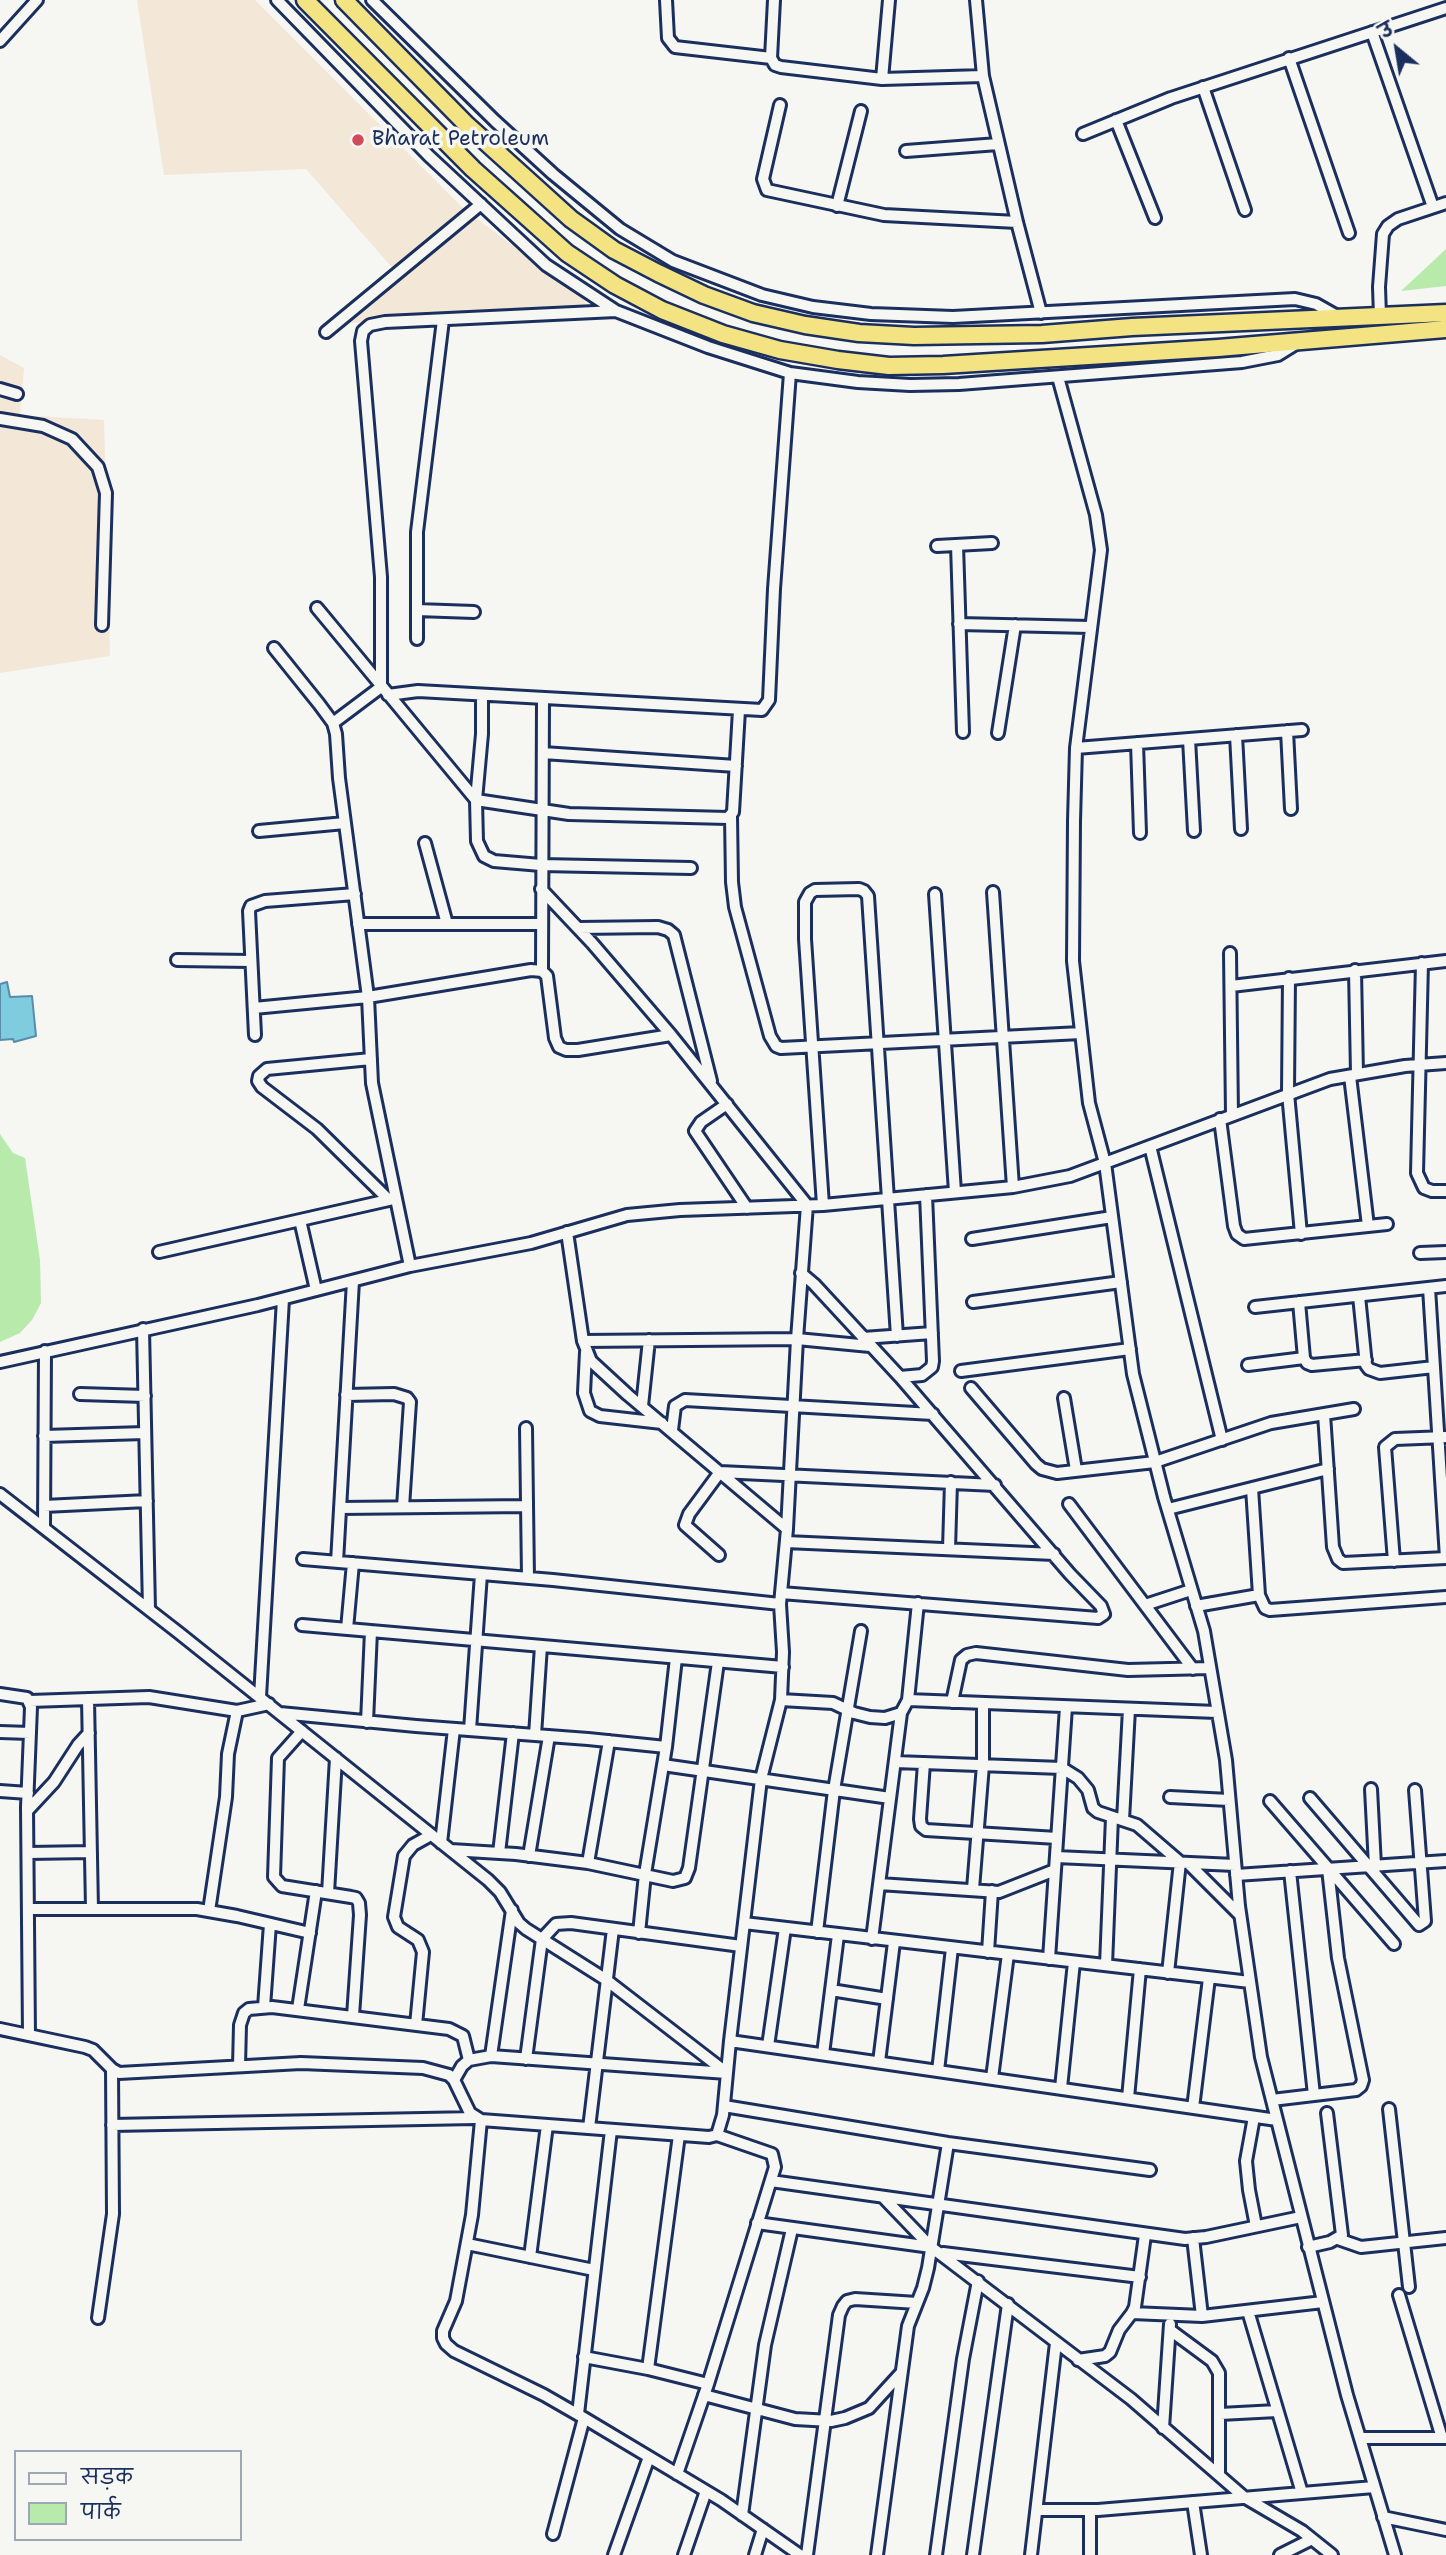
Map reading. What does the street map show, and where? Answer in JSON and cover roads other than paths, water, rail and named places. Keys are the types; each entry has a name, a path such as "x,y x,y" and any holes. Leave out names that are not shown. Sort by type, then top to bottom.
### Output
{"highway":[{"path":"305,0 473,169 567,253 615,285 662,310 723,334 780,350 889,366 1012,362 1446,330"},
{"path":"344,0 467,125 571,219 614,250 658,273 704,295 753,313 846,331 914,337 1042,334 1132,327 1446,313"}],"street":[{"path":"0,41 37,0"},
{"path":"277,0 429,156 547,265 616,311 708,347 790,373 858,382 911,384 1058,377 1242,362 1278,355 1299,342"},
{"path":"372,0 495,121 553,174 620,229 673,261 762,295 813,307 953,317 1295,299 1306,300 1339,317"},
{"path":"666,0 668,38 675,47 771,58"},
{"path":"774,0 771,58 775,65 780,67 882,79 983,76"},
{"path":"882,79 889,0"},
{"path":"976,0 983,76 1041,313"},
{"path":"1083,134 1203,87 1446,7 1444,0"},
{"path":"1372,32 1433,207"},
{"path":"1289,58 1349,233"},
{"path":"1203,87 1245,210"},
{"path":"780,105 763,180 765,187 836,206 884,215 1017,222"},
{"path":"836,206 861,111"},
{"path":"1115,120 1155,218"},
{"path":"906,151 998,144"},
{"path":"1380,316 1383,234 1388,226 1398,219 1446,203"},
{"path":"326,332 481,204"},
{"path":"384,691 379,541 361,341 363,331 370,325 616,311"},
{"path":"417,639 419,510 443,320"},
{"path":"333,723 384,691 762,710 769,700 790,373"},
{"path":"1058,377 1099,534 1100,564 1076,748 1073,961 1089,1103 1105,1163 1133,1374 1192,1590 1210,1668 1229,1800 1240,1916 1261,2057 1322,2302 1395,2555"},
{"path":"0,389 17,394"},
{"path":"0,419 43,426 72,439 86,451 103,475 106,493 102,625"},
{"path":"937,546 992,543"},
{"path":"957,545 963,732"},
{"path":"317,608 476,800 608,816 722,819 731,816"},
{"path":"417,610 474,612"},
{"path":"959,624 1090,626"},
{"path":"998,733 1016,625"},
{"path":"274,648 333,723 336,734 368,997 374,1101 392,1199 410,1266"},
{"path":"482,695 482,734 476,800 477,841 484,856 494,861 541,865 691,868"},
{"path":"542,971 543,698"},
{"path":"739,710 731,816 732,882 735,907 772,1042 781,1048 1081,1033"},
{"path":"1076,748 1302,730"},
{"path":"1287,731 1291,808"},
{"path":"1236,735 1241,829"},
{"path":"1189,738 1194,831"},
{"path":"1137,743 1140,833"},
{"path":"543,753 736,766"},
{"path":"259,831 345,823"},
{"path":"425,843 447,924"},
{"path":"541,889 671,1035 807,1205 781,1598 781,1700 761,1779 724,2106 721,2128 717,2135"},
{"path":"823,1205 805,939 805,902 815,890 859,889 868,896 897,1336"},
{"path":"993,892 1013,1186"},
{"path":"255,1035 249,911 254,904 355,894"},
{"path":"935,894 955,1192"},
{"path":"358,924 541,924"},
{"path":"578,928 659,927 674,936 712,1086"},
{"path":"1230,953 1226,1117 1234,1226 1237,1234 1244,1239 1253,1240 1387,1224"},
{"path":"177,960 251,961"},
{"path":"1231,986 1446,961"},
{"path":"1422,963 1417,1173 1424,1188 1446,1191"},
{"path":"254,1008 368,997 531,970 542,971 547,976 555,1038 559,1047 578,1051 671,1035"},
{"path":"1355,970 1354,1075 1368,1226"},
{"path":"1289,978 1288,1093 1301,1234"},
{"path":"370,1059 267,1069 258,1076 258,1081 262,1087 317,1129 392,1199"},
{"path":"0,1362 283,1299 410,1266 531,1243 627,1215 823,1205 1013,1186 1070,1176 1330,1079 1446,1063"},
{"path":"727,1104 701,1122 695,1131 747,1208"},
{"path":"1150,1146 1222,1440"},
{"path":"900,1377 922,1375 932,1367 926,1195"},
{"path":"159,1252 392,1199"},
{"path":"972,1238 1112,1217"},
{"path":"300,1220 316,1290"},
{"path":"567,1232 584,1347 584,1393 590,1411 600,1416 662,1423"},
{"path":"1420,1254 1446,1252"},
{"path":"303,1559 781,1598 1101,1616 1104,1610 1101,1606 900,1377 801,1273"},
{"path":"337,1562 353,1281"},
{"path":"973,1303 1121,1282"},
{"path":"1255,1307 1446,1286"},
{"path":"1324,1414 1333,1548 1338,1559 1343,1563 1446,1558 1442,1437 1429,1288"},
{"path":"1359,1296 1368,1370 1373,1372 1434,1367"},
{"path":"265,1701 283,1299"},
{"path":"1299,1302 1304,1358 1307,1363 1312,1365 1366,1360"},
{"path":"143,1329 149,1609"},
{"path":"584,1347 649,1340 797,1339 867,1342 897,1336 932,1334"},
{"path":"642,1406 649,1340"},
{"path":"584,1347 591,1361 787,1529"},
{"path":"961,1371 1130,1349"},
{"path":"44,1528 45,1351"},
{"path":"1248,1365 1304,1358"},
{"path":"971,1388 1042,1469 1056,1473 1155,1461 1271,1423 1354,1409"},
{"path":"80,1394 145,1396"},
{"path":"346,1395 394,1394 407,1398 410,1402 403,1507"},
{"path":"1064,1398 1076,1470"},
{"path":"672,1430 675,1406 685,1400 933,1414"},
{"path":"526,1428 528,1578"},
{"path":"44,1436 145,1433"},
{"path":"1394,1561 1385,1447 1395,1439 1442,1437"},
{"path":"1168,1509 1328,1469"},
{"path":"720,1472 995,1485"},
{"path":"719,1555 685,1525 689,1514 720,1472"},
{"path":"949,1549 951,1482"},
{"path":"1252,1488 1259,1595 1261,1602 1270,1610 1446,1597"},
{"path":"0,1494 149,1609 488,1880 526,1929 605,1979 727,2073"},
{"path":"44,1506 147,1501"},
{"path":"1069,1504 1193,1669"},
{"path":"340,1508 527,1506"},
{"path":"786,1542 1054,1554"},
{"path":"347,1629 353,1563"},
{"path":"470,1730 481,1574"},
{"path":"1145,1605 1192,1590"},
{"path":"1196,1606 1259,1595"},
{"path":"872,1939 901,1713 908,1700 918,1604"},
{"path":"302,1625 783,1667"},
{"path":"817,1932 835,1790 861,1630"},
{"path":"367,1722 371,1631"},
{"path":"535,1735 541,1646"},
{"path":"952,1702 961,1660 976,1653 1128,1670 1210,1668"},
{"path":"639,1933 676,1658"},
{"path":"451,1850 588,1863 673,1881 685,1878 718,1662"},
{"path":"0,1694 22,1696 30,1701 149,1698 237,1712 265,1701"},
{"path":"88,1699 92,1909"},
{"path":"781,1700 833,1703 870,1717 885,1718 901,1713"},
{"path":"908,1700 1217,1712"},
{"path":"29,2035 27,1811 30,1701"},
{"path":"973,1889 983,1765 983,1704"},
{"path":"1049,1959 1066,1707"},
{"path":"1106,1965 1110,1859 1129,1709"},
{"path":"209,1911 226,1797 228,1754 237,1712"},
{"path":"280,1713 666,1747"},
{"path":"441,1843 454,1729"},
{"path":"302,1731 278,1758 273,1867 276,1882 282,1886 356,1898 360,1908 353,2016"},
{"path":"0,1732 30,1733"},
{"path":"27,1811 54,1783 78,1745 89,1733"},
{"path":"499,1853 513,1733"},
{"path":"529,1856 549,1736"},
{"path":"588,1863 609,1741"},
{"path":"298,2009 310,1933 322,1892 336,1758"},
{"path":"895,1762 1062,1768 1084,1783 1093,1808 1137,1825 1184,1863 1240,1916"},
{"path":"923,1763 921,1826 933,1832 1057,1838"},
{"path":"663,1765 890,1798"},
{"path":"1371,1789 1372,1867"},
{"path":"1310,1798 1372,1867 1419,1925 1425,1921 1415,1790"},
{"path":"0,1791 28,1793"},
{"path":"1170,1797 1229,1800"},
{"path":"1270,1801 1394,1944"},
{"path":"416,2025 423,1952 418,1940 398,1927 394,1917 404,1856 413,1845 431,1835"},
{"path":"28,1853 91,1852"},
{"path":"1056,1857 1184,1863 1236,1870 1290,1871 1446,1861"},
{"path":"1168,1973 1184,1863"},
{"path":"1272,2101 1356,2090 1361,2087 1363,2080 1338,1958 1328,1869"},
{"path":"879,1884 1006,1891 1055,1870"},
{"path":"1290,1871 1314,2095"},
{"path":"988,1952 992,1891"},
{"path":"29,1909 209,1911 310,1933"},
{"path":"491,2056 512,1910"},
{"path":"264,2007 270,1923"},
{"path":"526,2059 542,1939 551,1928 562,1923 741,1946"},
{"path":"744,1923 1250,1982"},
{"path":"768,2046 785,1928"},
{"path":"589,2128 613,1929"},
{"path":"823,2054 838,1935"},
{"path":"879,2062 894,1942"},
{"path":"938,2071 952,1948"},
{"path":"992,2078 1008,1954"},
{"path":"1060,2088 1074,1962"},
{"path":"1128,2098 1140,1969"},
{"path":"1193,2108 1209,1978"},
{"path":"831,1990 887,1999"},
{"path":"239,2066 242,2018 249,2009 264,2007 298,2009 457,2031 466,2042 469,2060"},
{"path":"0,2029 93,2050 111,2069 127,2073 301,2063 423,2068 449,2075 470,2113 478,2119"},
{"path":"730,2040 1277,2120"},
{"path":"454,2080 469,2060 491,2056 727,2073"},
{"path":"98,2318 113,2214 111,2069"},
{"path":"724,2106 948,2143 1150,2169"},
{"path":"1389,2109 1409,2287"},
{"path":"1308,2247 1338,2239 1343,2230 1327,2113"},
{"path":"1254,2116 1246,2161 1256,2226"},
{"path":"112,2125 478,2119 679,2135 717,2135 772,2154 775,2166 771,2181 677,2474"},
{"path":"478,2119 467,2244 456,2301 443,2331 446,2344 454,2351 581,2416 706,2491 800,2555"},
{"path":"530,2257 547,2125"},
{"path":"552,2534 581,2416 593,2270 611,2130"},
{"path":"648,2368 679,2135"},
{"path":"877,2555 908,2326 936,2250 939,2204 948,2143"},
{"path":"771,2181 1146,2235 1193,2238 1301,2217"},
{"path":"883,2197 936,2250 1131,2399 1244,2497 1312,2539 1332,2555"},
{"path":"757,2223 1140,2277"},
{"path":"742,2515 765,2345 792,2229"},
{"path":"1078,2360 1097,2358 1110,2352 1119,2330 1132,2313 1146,2235"},
{"path":"1193,2238 1202,2316"},
{"path":"1338,2239 1361,2247 1446,2238"},
{"path":"467,2244 593,2270"},
{"path":"936,2555 963,2359 978,2281"},
{"path":"1360,2438 1444,2438 1399,2295"},
{"path":"807,2555 839,2315 847,2301 855,2299 917,2303"},
{"path":"1132,2313 1202,2316 1322,2302"},
{"path":"973,2555 1008,2304"},
{"path":"1248,2311 1302,2493"},
{"path":"1163,2428 1171,2315"},
{"path":"1170,2330 1212,2361 1217,2368 1220,2414 1219,2475"},
{"path":"1031,2555 1056,2343"},
{"path":"584,2357 648,2368 756,2409 795,2419 845,2418 869,2408 901,2373"},
{"path":"1220,2414 1277,2411"},
{"path":"614,2555 649,2457"},
{"path":"1038,2510 1090,2510 1374,2487"},
{"path":"684,2555 706,2491"},
{"path":"1193,2502 1201,2555"},
{"path":"1090,2510 1090,2555"},
{"path":"1383,2517 1446,2530"},
{"path":"755,2555 762,2529"},
{"path":"1284,2554 1312,2539"}],"water":[{"path":"7,982 10,997 32,996 36,1036 14,1042 13,1039 0,1040 0,984"}],"place":[{"name":"Bharat Petroleum","path":"358,140"}]}
